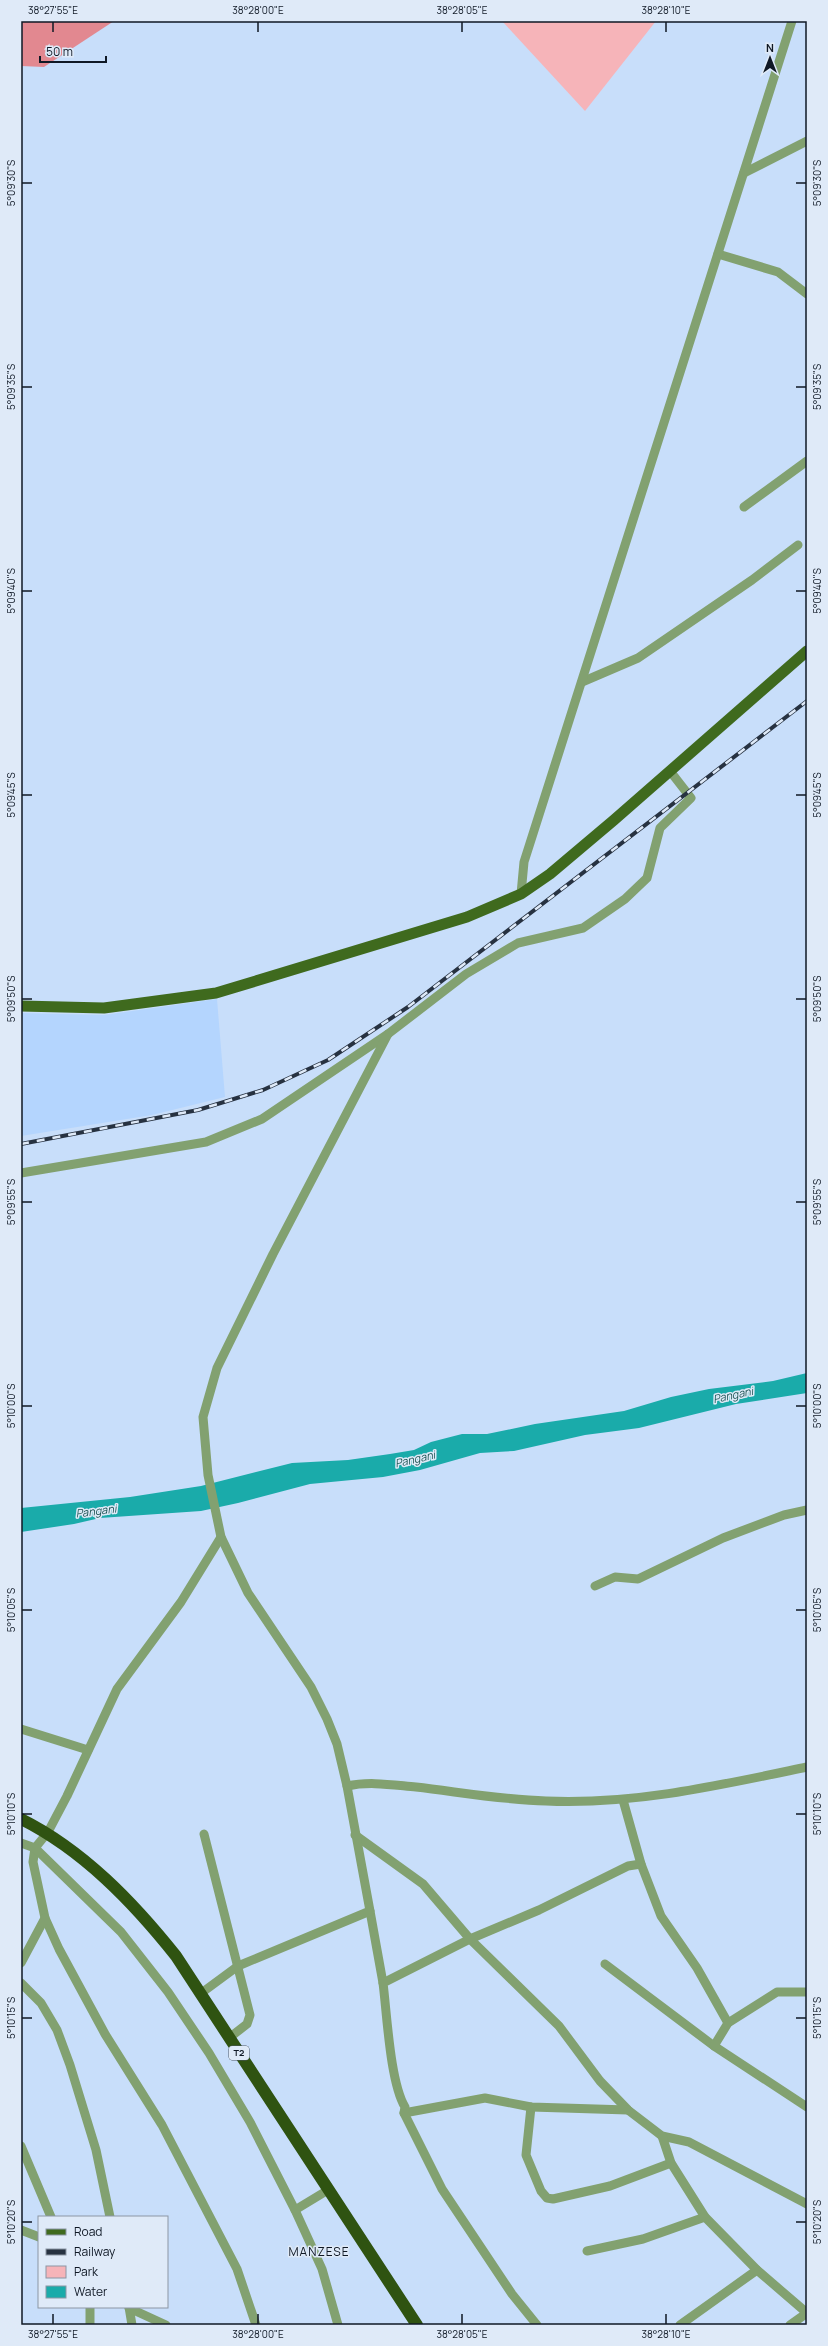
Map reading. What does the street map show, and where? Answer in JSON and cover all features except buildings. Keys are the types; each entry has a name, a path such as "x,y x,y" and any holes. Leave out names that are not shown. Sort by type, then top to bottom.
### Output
{"highway":[{"name":"T2","path":"21,1819 48,1832 106,1878 148,1920 176,1956 417,2325"}],"main road":[{"path":"21,1006 104,1008 216,993 467,917 521,894 550,874 807,651"}],"street":[{"path":"521,894 524,862 792,21"},
{"path":"744,173 807,141"},
{"path":"718,254 778,272 807,294"},
{"path":"744,507 807,461"},
{"path":"582,682 638,658 752,580 798,545"},
{"path":"21,1173 206,1142 262,1119 388,1034 466,974 518,944 583,928 625,899 647,878 660,828 691,798 670,771"},
{"path":"388,1034 273,1254 217,1368 203,1417 208,1475 221,1537 248,1593 311,1688 327,1719 337,1744 347,1786 370,1911 383,1983 395,2075 400,2100 405,2107 404,2113 442,2189 512,2294 537,2325"},
{"path":"595,1586 615,1577 638,1579 723,1538 784,1515 807,1510"},
{"path":"221,1537 181,1602 117,1689 48,1832 35,1848 33,1862 45,1918 105,2034 162,2125 219,2234 237,2269 256,2325"},
{"path":"21,1729 88,1750"},
{"path":"347,1786 362,1783 384,1784 544,1801 581,1803 623,1800 718,1785 807,1768"},
{"path":"623,1800 641,1864 661,1916 697,1968 728,2023"},
{"path":"204,1834 250,2015 247,2024 229,2038"},
{"path":"355,1835 423,1884 470,1939 559,2026 600,2081 628,2110 662,2136 689,2142 807,2204"},
{"path":"21,1842 35,1848 121,1932 168,1992 250,2122 295,2210 322,2269 338,2325"},
{"path":"383,1983 470,1939 539,1910 628,1866 641,1864"},
{"path":"200,1994 238,1966 370,1911"},
{"path":"21,1963 45,1918"},
{"path":"605,1964 714,2046 807,2107"},
{"path":"21,1983 41,2003 57,2030 70,2065 96,2150 110,2216"},
{"path":"714,2046 728,2023 777,1992 807,1992"},
{"path":"404,2113 485,2098 531,2107 628,2110"},
{"path":"531,2107 526,2155 541,2191 547,2198 553,2199 610,2186 671,2163"},
{"path":"662,2136 671,2163 705,2217 757,2270 807,2313 790,2325"},
{"path":"21,2146 51,2216"},
{"path":"295,2210 328,2190"},
{"path":"587,2250 643,2239 705,2217"},
{"path":"21,2230 38,2237"},
{"path":"680,2325 757,2270"},
{"path":"90,2308 90,2325"},
{"path":"129,2308 132,2325"},
{"path":"129,2308 166,2325"}],"shaded area":[{"path":"21,21 114,21 44,67 21,66"},
{"path":"217,999 225,1097 152,1115 21,1136 21,1013 104,1015"}],"green space":[{"path":"502,21 656,21 585,111"}],"water":[{"name":"Pangani","path":"807,1373 807,1393 736,1404 639,1428 585,1435 514,1451 480,1453 420,1470 383,1477 310,1484 201,1511 100,1518 74,1524 21,1532 21,1508 130,1497 201,1486 292,1463 348,1460 414,1450 431,1442 462,1434 487,1434 535,1424 624,1411 671,1397 709,1389 773,1381"}],"railway":[{"path":"21,1144 198,1110 263,1090 328,1060 408,1007 807,701"}],"district":[{"name":"MANZESE","path":"319,2252"}]}
